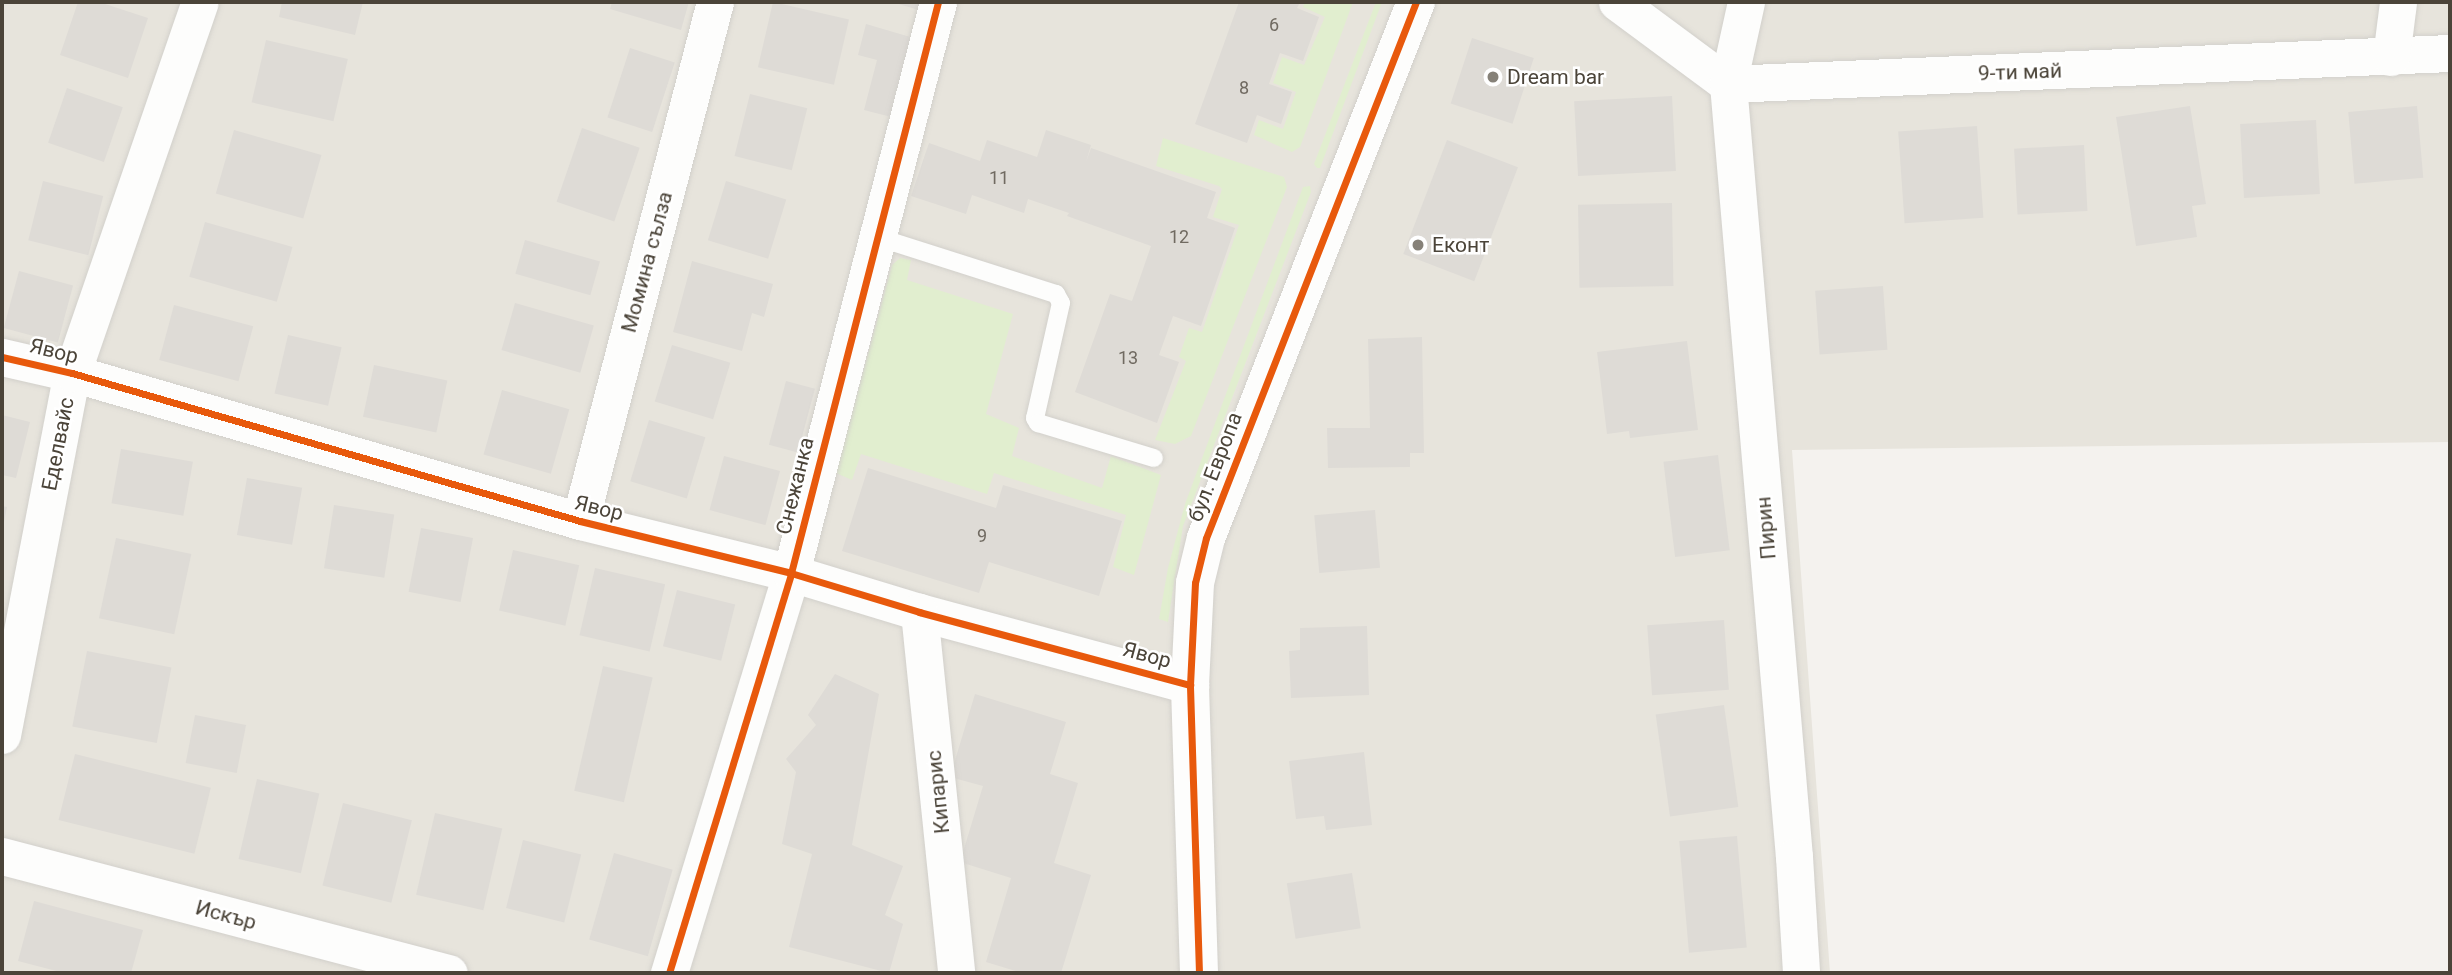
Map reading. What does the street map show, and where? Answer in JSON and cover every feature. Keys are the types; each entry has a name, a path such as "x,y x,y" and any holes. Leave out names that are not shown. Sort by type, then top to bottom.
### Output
{"street":[{"name":"Еделвайс","path":"2,735 72,373 200,2"},
{"name":"Момина сълза","path":"580,521 715,2"},
{"name":"Снежанка","path":"669,973 791,573 937,2"},
{"name":"бул. Европа","path":"1199,973 1190,685 1195,583 1206,538 1416,2"},
{"path":"1617,2 1728,84"},
{"name":"Пирин","path":"1746,2 1728,84 1794,857 1801,973"},
{"path":"2391,57 2398,2"},
{"name":"9-ти май","path":"1728,84 2450,53"},
{"name":"Явор","path":"2,356 72,373 580,521 791,573 919,612 1190,685"},
{"name":"Кипарис","path":"919,612 956,973"},
{"name":"Искър","path":"2,856 449,973"}],"lane":[{"path":"877,237 1056,294 1061,303 1035,418 1038,423 1154,458"}],"shaded area":[{"path":"2,2 2450,2 2450,442 1792,450 1830,973 2,973"}],"green space":[{"path":"1305,2 1353,2 1300,147 1292,152 1254,135 1259,120 1283,129 1296,92 1273,83 1282,57 1304,65 1325,17 1303,7"},
{"path":"1376,2 1382,2 1320,168 1317,168 1314,164"},
{"path":"1163,138 1284,177 1287,187 1191,436 1175,444 1155,440 1186,361 1179,357 1189,328 1202,332 1239,225 1213,217 1222,189 1219,186 1156,166"},
{"path":"1310,186 1311,192 1183,526 1168,622 1159,619 1168,568 1185,504 1303,187"},
{"path":"900,258 911,260 907,280 1013,314 986,414 1019,428 1012,456 1102,488 1111,456 1161,475 1134,575 1113,567 1126,515 994,473 987,494 861,454 852,480 836,473 892,265"}],"building":[{"path":"78,2 99,2 148,18 128,78 60,55"},
{"path":"282,2 363,2 355,35 279,17"},
{"path":"612,2 689,2 681,30 610,9"},
{"path":"773,2 849,20 834,85 758,67"},
{"path":"892,2 924,2 922,11"},
{"path":"1239,2 1300,2 1297,8 1319,17 1303,61 1280,53 1269,84 1292,92 1281,124 1257,115 1247,143 1195,124"},
{"path":"866,24 917,39 895,118 864,110 877,60 858,55"},
{"path":"1472,38 1534,58 1512,124 1451,104"},
{"path":"266,40 348,59 333,121 252,102"},
{"path":"630,48 675,63 652,132 607,117"},
{"path":"67,88 123,107 104,162 48,143"},
{"path":"750,94 807,108 792,170 735,156"},
{"path":"1672,96 1676,171 1578,176 1574,101"},
{"path":"2190,106 2206,204 2192,206 2197,237 2136,246 2116,117"},
{"path":"2417,106 2423,178 2355,184 2348,112"},
{"path":"2316,120 2320,194 2244,198 2240,124"},
{"path":"1977,126 1983,218 1905,223 1898,132"},
{"path":"582,128 640,148 614,222 557,202"},
{"path":"234,130 321,155 303,219 216,193"},
{"path":"1046,130 1091,145 1086,162 1091,148 1216,192 1207,218 1235,228 1201,326 1173,316 1159,355 1179,362 1157,423 1075,392 1110,294 1132,301 1151,246 1028,199 1024,213 972,195 966,214 911,196 929,143 980,161 987,140 1037,157"},
{"path":"1447,140 1518,167 1474,281 1403,254"},
{"path":"2084,145 2087,211 2018,215 2014,149"},
{"path":"43,181 103,196 88,255 28,240"},
{"path":"726,181 786,199 768,259 708,240"},
{"path":"1672,203 1673,286 1579,288 1578,205"},
{"path":"205,222 292,247 277,302 189,277"},
{"path":"525,240 600,261 590,295 515,274"},
{"path":"692,261 773,284 764,317 752,313 742,351 673,332"},
{"path":"19,271 73,285 58,342 4,328"},
{"path":"1883,286 1887,350 1820,355 1815,291"},
{"path":"515,303 594,326 580,373 501,350"},
{"path":"174,305 253,326 238,381 159,360"},
{"path":"288,335 342,347 328,406 275,393"},
{"path":"1422,337 1424,453 1410,453 1410,467 1328,468 1327,428 1370,428 1368,339"},
{"path":"1687,341 1698,430 1630,438 1629,431 1607,434 1597,352"},
{"path":"672,345 730,363 713,419 655,401"},
{"path":"374,365 447,381 436,432 363,417"},
{"path":"786,381 815,389 798,453 769,445"},
{"path":"502,390 569,409 551,474 484,454"},
{"path":"2,415 30,422 16,478 2,475"},
{"path":"649,420 705,437 687,498 630,481"},
{"path":"121,449 193,462 183,516 111,503"},
{"path":"1718,455 1730,550 1675,557 1663,462"},
{"path":"724,456 780,471 766,525 710,510"},
{"path":"868,468 996,508 1003,485 1122,521 1099,596 989,562 979,593 842,551"},
{"path":"247,478 302,488 292,545 237,535"},
{"path":"334,505 394,515 384,578 324,568"},
{"path":"2,506 7,507 3,527 2,527"},
{"path":"1375,510 1380,568 1319,573 1314,515"},
{"path":"421,528 473,538 461,602 409,592"},
{"path":"116,538 191,554 174,634 99,618"},
{"path":"513,550 579,565 565,626 499,610"},
{"path":"595,568 665,584 650,651 579,635"},
{"path":"677,590 735,605 721,661 663,646"},
{"path":"1724,620 1729,690 1652,695 1647,625"},
{"path":"1367,626 1369,695 1291,698 1289,651 1300,650 1300,628"},
{"path":"87,651 171,667 157,743 72,727"},
{"path":"603,666 653,677 624,802 574,791"},
{"path":"835,674 879,694 852,845 903,866 885,915 903,924 889,973 789,947 812,854 782,844 796,772 786,759 816,725 808,715"},
{"path":"975,694 1066,722 1050,774 1078,783 1054,863 1091,875 1061,973 1022,973 986,962 1011,878 960,862 983,786 950,777"},
{"path":"1724,705 1738,807 1670,817 1656,715"},
{"path":"195,715 246,725 237,773 186,763"},
{"path":"1364,752 1372,825 1326,830 1324,816 1296,819 1289,761"},
{"path":"75,754 211,788 194,854 59,820"},
{"path":"257,779 319,793 301,873 239,859"},
{"path":"343,803 412,820 391,903 322,885"},
{"path":"435,813 502,829 483,910 416,895"},
{"path":"1737,836 1747,948 1689,953 1679,841"},
{"path":"523,840 581,855 564,922 506,908"},
{"path":"614,853 673,870 648,956 589,940"},
{"path":"1352,873 1361,928 1296,939 1287,883"},
{"path":"34,901 143,930 131,973 64,973 18,961"}],"cycle path":[{"path":"669,973 791,573 938,2"},
{"path":"1199,973 1190,685 1195,583 1206,538 1416,2"},
{"path":"2,357 72,373 580,521 791,573 919,612 1190,685"}],"place":[{"name":"Dream bar","path":"1493,77"},
{"name":"Еконт","path":"1418,245"}]}
